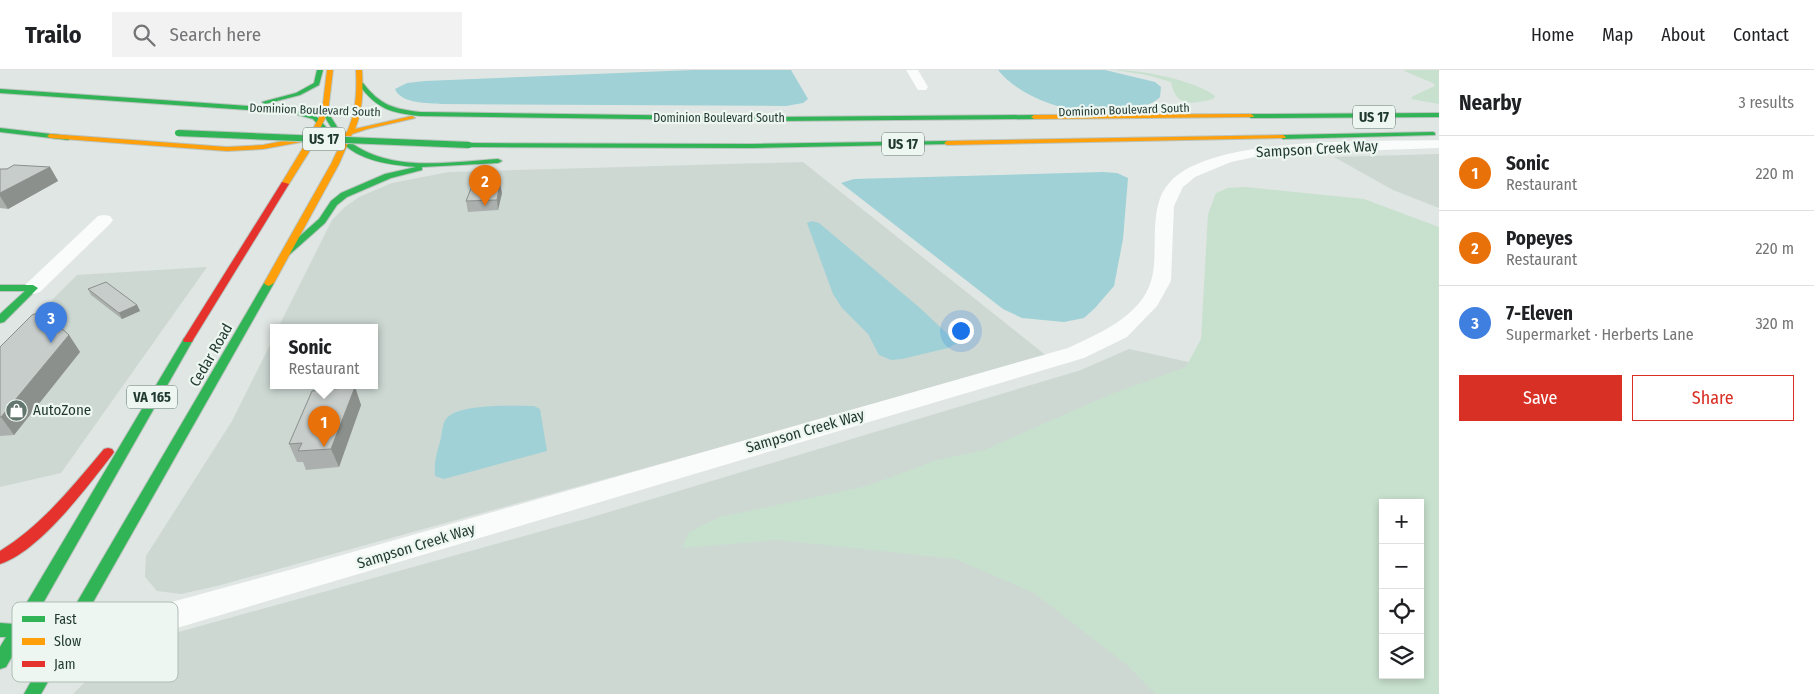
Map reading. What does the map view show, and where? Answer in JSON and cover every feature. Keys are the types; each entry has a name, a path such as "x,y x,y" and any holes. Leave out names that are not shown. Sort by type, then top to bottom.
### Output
{"main road":[{"path":"222,106 270,102 307,91 317,84 320,70"},
{"name":"VA 165","path":"323,116 330,70"},
{"name":"VA 165","path":"342,133 361,84 359,70"},
{"path":"361,84 373,102 390,110 420,114 786,119 1305,117"},
{"path":"0,91 291,111 323,116 372,156 424,163 514,160"},
{"path":"0,102 18,104"},
{"name":"Cedar Road","path":"36,602 148,405 303,156 323,116"},
{"path":"50,136 227,149 263,147 415,118 506,116"},
{"name":"Dominion Boulevard South","path":"921,130 1305,117 1439,116"},
{"name":"Dominion Boulevard South","path":"274,122 423,128"},
{"path":"0,130 129,146 280,157 303,156 342,133"},
{"name":"Dominion Boulevard South","path":"173,133 470,145 752,146 1069,142 1439,134"},
{"name":"Cedar Road","path":"85,602 286,254 340,153 342,133"},
{"path":"625,158 897,151 1069,142"},
{"path":"286,254 322,221 334,203 356,188 403,172 467,162"},
{"path":"0,288 34,288"},
{"path":"0,320 34,288"},
{"path":"0,558 34,538 49,524 148,405"},
{"name":"Cedar Road","path":"0,662 12,643"},
{"name":"Cedar Road","path":"32,694 39,682"}],"street":[{"path":"912,70 922,87"},
{"name":"Sampson Creek Way","path":"178,614 1076,353 1119,332 1147,306 1161,281 1165,206 1176,185 1189,174 1227,158 1276,149 1439,144"},
{"path":"34,288 104,220"}],"shaded area":[{"path":"1439,154 1439,208 1393,190 1334,157"},
{"path":"803,162 1048,357 217,586 181,594 157,591 145,577 146,556 232,421 270,345 270,389 378,389 378,324 280,324 332,220 359,197 392,183 449,172"},
{"path":"207,267 61,473 0,487 0,352 77,275"},
{"path":"1129,349 1289,384 1439,435 1439,694 73,694 85,682 178,682 178,632 589,518 1081,370"}],"green space":[{"path":"1115,70 1167,77 1195,85 1215,96 1213,99 1205,101 1186,102 1177,96 1171,82 1147,75"},
{"path":"1439,70 1439,104 1411,99 1413,96 1435,86 1433,83 1404,71"},
{"path":"1246,187 1364,199 1439,227 1439,694 1155,694 1128,666 1034,593 955,559 778,540 682,548 689,532 720,517 867,486 937,460 984,450 1111,394 1186,367 1201,339 1208,214 1216,193 1228,188"}],"water":[{"path":"693,70 791,70 808,99 803,103 786,106 442,104 409,100 403,98 395,89 407,83 425,81"},
{"path":"998,70 1105,70 1155,82 1161,87 1160,97 1156,101 1140,106 1086,109 1067,108 1029,95 1004,77"},
{"path":"1117,173 1128,178 1123,239 1114,286 1084,318 1064,322 1022,318 1003,309 841,183 854,179"},
{"path":"812,221 819,223 920,308 957,343 948,348 902,359 891,360 879,355 868,334 842,308 833,294 807,223"},
{"path":"487,406 534,406 540,409 547,451 444,479 435,476 436,459 444,424 446,419 452,414 462,410"}],"building":[{"path":"14,165 50,167 0,193 0,169 7,169"},
{"path":"500,183 497,200 466,201 472,186"},
{"path":"106,282 137,305 119,313 88,289"},
{"path":"42,311 69,335 0,417 0,347 32,315"},
{"path":"354,389 331,449 298,451 302,443 289,444 312,391"}],"traffic: fast":[{"path":"265,102 298,94 317,84 320,70"},
{"path":"361,84 380,104 393,110 420,114 776,119 1034,117"},
{"path":"0,91 291,111 315,118 332,137"},
{"path":"325,112 347,143 363,153 381,160 420,165 498,161"},
{"path":"1251,116 1439,115"},
{"path":"0,130 68,138"},
{"path":"178,133 469,145"},
{"path":"1283,137 1433,134"},
{"path":"469,145 752,146 947,143"},
{"path":"286,253 322,221 334,203 344,195 388,176 419,168"},
{"path":"85,602 269,283"},
{"path":"0,288 33,288"},
{"path":"0,320 33,288"},
{"path":"35,602 188,340"},
{"path":"0,630 12,631"},
{"path":"0,662 12,642"},
{"path":"32,694 39,682"}],"traffic: slow":[{"path":"285,184 305,152 325,112 330,70"},
{"path":"269,283 335,164 355,121 360,96 359,70"},
{"path":"1034,117 1251,116"},
{"path":"326,142 365,127 412,118"},
{"path":"50,136 227,149 263,147 312,138"},
{"path":"947,143 1283,137"}],"traffic: jam":[{"path":"188,340 285,184"},
{"path":"0,558 46,524 108,452"}],"place":[{"name":"Popeyes","path":"485,206"},
{"name":"7-Eleven","path":"51,343"},
{"name":"AutoZone","path":"17,410"},
{"name":"Sonic","path":"324,447"}]}
